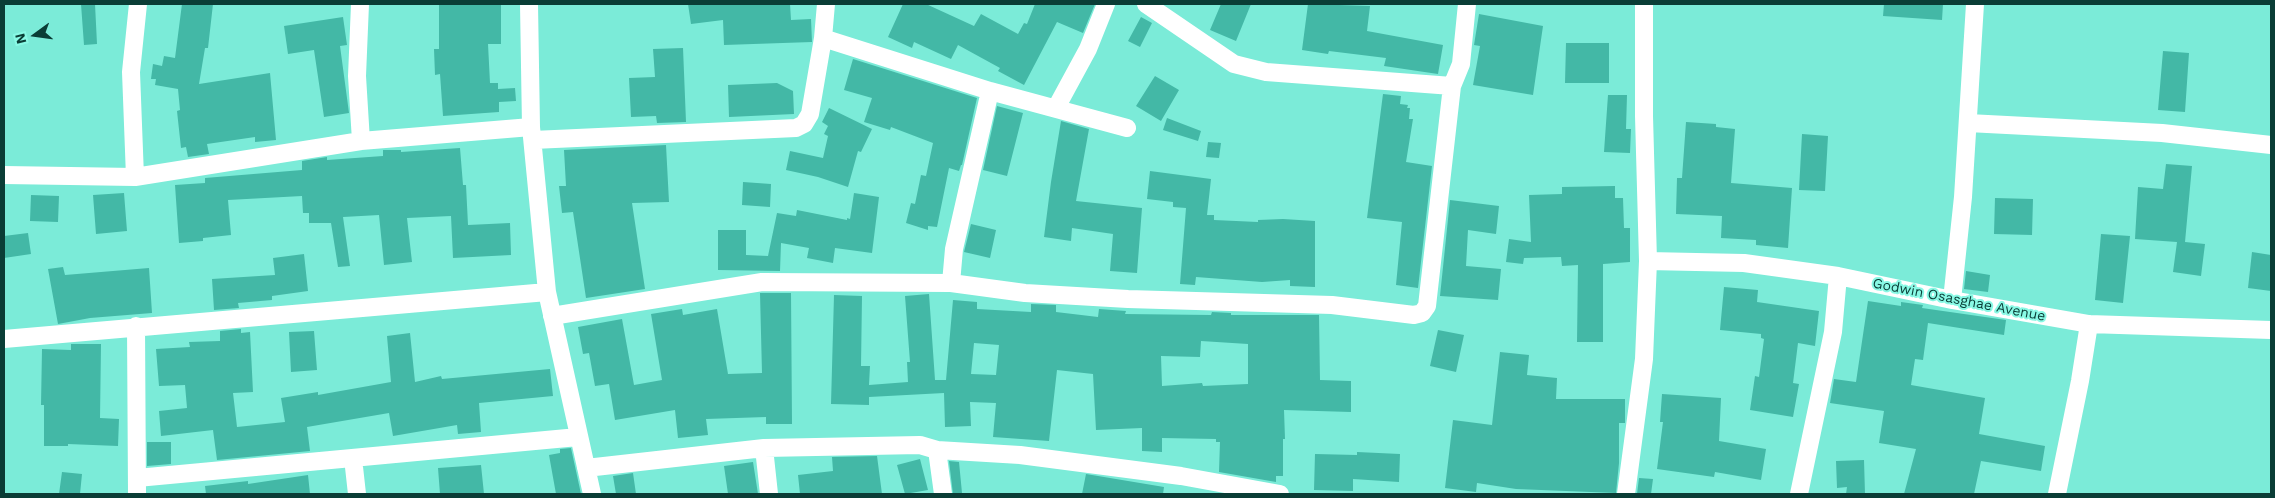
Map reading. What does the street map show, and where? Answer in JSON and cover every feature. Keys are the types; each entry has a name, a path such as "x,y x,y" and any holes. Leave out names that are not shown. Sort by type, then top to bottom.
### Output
{"street":[{"path":"135,178 131,72 138,4"},
{"path":"360,4 357,76 361,141"},
{"path":"529,4 532,134 547,292 592,494"},
{"path":"4,175 135,178 361,141 532,134 796,128 804,124 810,114 823,38 826,4"},
{"path":"1056,108 1088,49 1106,4"},
{"path":"1146,4 1234,64 1266,72 1452,86"},
{"path":"552,316 762,282 951,283 1025,293 1128,299 1332,304 1414,316 1422,313 1427,306 1452,86 1461,64 1468,4"},
{"path":"1626,494 1644,359 1648,261 1644,116 1644,4"},
{"path":"1952,300 1963,197 1974,4"},
{"path":"823,38 990,91 1127,128"},
{"path":"951,283 954,249 990,91"},
{"path":"1968,124 2162,133 2271,145"},
{"name":"Godwin Osasghae Avenue","path":"1648,261 1744,263 1838,276 1952,300 2089,324 2271,330"},
{"path":"1799,494 1833,332 1838,276"},
{"path":"4,339 136,326 440,303 547,292"},
{"path":"2057,494 2080,381 2089,324"},
{"path":"136,326 137,486 353,458 578,436"},
{"path":"586,468 764,448 920,445 937,450 1020,455 1181,476 1280,494"},
{"path":"764,448 769,494"},
{"path":"937,450 943,494"},
{"path":"353,458 357,494"}],"building":[{"path":"81,4 95,4 97,44 84,45"},
{"path":"182,4 213,4 208,48 205,48 199,84 270,73 276,140 255,142 255,137 207,144 209,154 188,157 186,147 181,148 177,111 180,110 178,89 155,85 156,79 151,79 153,64 162,66 164,56 175,58"},
{"path":"439,4 501,4 501,44 488,44 490,83 498,83 498,89 515,88 516,101 499,102 499,112 443,116 440,74 435,75 434,49 439,49"},
{"path":"688,4 790,4 791,20 811,19 812,42 724,45 723,20 691,24"},
{"path":"903,4 926,4 974,26 981,14 1018,34 1024,23 1027,24 1035,4 1095,4 1083,33 1057,22 1024,85 998,71 1000,68 958,45 951,59 914,42 912,48 888,37"},
{"path":"1221,4 1251,4 1236,41 1210,30"},
{"path":"1308,4 1370,6 1367,31 1443,45 1438,74 1384,66 1386,58 1329,51 1328,54 1302,50"},
{"path":"1884,4 1943,4 1942,20 1883,16"},
{"path":"1479,14 1543,26 1533,95 1473,85 1480,46 1474,45"},
{"path":"343,17 347,45 340,46 349,113 324,117 314,50 288,54 284,26"},
{"path":"1141,17 1152,23 1140,47 1128,41"},
{"path":"1566,43 1609,43 1609,83 1565,83"},
{"path":"683,48 686,122 657,123 656,116 631,117 629,78 655,77 653,49"},
{"path":"2163,51 2189,53 2185,112 2158,110"},
{"path":"853,59 977,98 962,165 959,171 949,168 937,227 928,226 928,230 906,223 911,203 915,204 921,175 926,176 933,143 891,127 890,130 864,122 872,98 844,90"},
{"path":"1155,76 1179,90 1161,121 1136,106"},
{"path":"777,83 793,91 794,114 729,117 728,85"},
{"path":"1383,94 1401,96 1400,104 1408,105 1407,108 1410,108 1409,119 1413,119 1406,162 1432,166 1418,288 1396,285 1402,222 1367,218"},
{"path":"1608,95 1627,95 1626,129 1631,129 1630,153 1604,152"},
{"path":"997,106 1023,113 1007,176 983,170"},
{"path":"829,108 872,129 861,152 858,151 848,187 818,177 786,170 790,151 823,158 828,136 824,134 828,126 822,122"},
{"path":"1167,118 1201,131 1198,141 1163,130"},
{"path":"1061,121 1089,129 1076,201 1142,208 1137,273 1110,271 1113,234 1072,228 1071,241 1044,237"},
{"path":"1686,122 1716,124 1716,127 1735,129 1731,183 1792,188 1788,248 1756,245 1756,240 1721,238 1722,216 1676,214 1677,178 1682,178"},
{"path":"1802,134 1828,136 1825,191 1799,190"},
{"path":"1208,142 1221,143 1219,158 1206,157"},
{"path":"666,145 669,202 632,203 645,289 586,298 573,212 562,213 559,186 566,186 564,150"},
{"path":"460,148 463,185 466,185 468,225 510,223 511,255 453,258 451,216 407,218 412,262 384,265 379,215 343,217 350,266 338,267 331,223 309,223 309,213 303,213 302,196 228,200 231,235 203,238 203,241 179,243 175,185 205,183 205,178 302,170 302,161 327,157 327,160 383,156 383,150 401,150 401,152"},
{"path":"2166,164 2192,166 2185,242 2205,244 2201,276 2173,272 2177,242 2135,239 2138,187 2163,189"},
{"path":"1150,171 1211,179 1207,215 1214,215 1214,220 1258,222 1258,220 1283,219 1315,221 1315,287 1290,286 1290,280 1262,282 1196,277 1195,285 1180,284 1186,208 1173,207 1173,202 1147,199"},
{"path":"743,182 771,184 770,207 742,205"},
{"path":"1615,186 1615,198 1623,198 1624,228 1630,228 1630,262 1603,264 1603,342 1577,342 1578,265 1562,266 1561,257 1524,258 1523,264 1506,262 1509,239 1531,242 1529,195 1562,194 1562,187"},
{"path":"124,193 127,231 96,234 93,195"},
{"path":"854,193 879,197 872,253 835,248 833,263 807,258 809,248 781,243 780,271 718,270 718,230 746,230 746,255 768,256 777,213 796,216 797,210 847,220 847,218 850,219"},
{"path":"31,195 59,196 58,222 30,221"},
{"path":"1995,198 2033,199 2032,235 1994,234"},
{"path":"1450,200 1499,206 1496,234 1468,230 1466,266 1501,269 1498,300 1440,296"},
{"path":"971,224 996,230 990,258 964,252"},
{"path":"28,233 31,254 4,258 4,236"},
{"path":"2101,234 2130,236 2123,303 2095,300"},
{"path":"2252,252 2271,255 2271,291 2248,288"},
{"path":"304,254 308,291 272,296 272,300 238,303 239,308 214,310 212,279 275,275 273,258"},
{"path":"63,267 65,275 149,268 152,313 90,318 58,324 48,269"},
{"path":"1966,271 1990,275 1988,292 1964,289"},
{"path":"1724,287 1758,290 1757,302 1819,311 1815,346 1798,343 1793,383 1799,384 1793,417 1750,410 1755,376 1759,377 1764,339 1761,338 1761,334 1720,330"},
{"path":"760,293 791,293 792,424 766,424 766,417 706,419 708,435 678,438 675,410 615,420 609,384 595,386 589,353 583,354 578,327 622,319 634,385 662,380 651,314 682,309 683,315 717,309 728,374 762,373"},
{"path":"929,294 935,380 946,380 953,300 977,302 977,309 1031,312 1031,304 1056,305 1056,312 1098,317 1099,309 1126,311 1125,314 1211,315 1212,312 1231,313 1231,315 1319,315 1320,380 1351,381 1351,412 1284,410 1283,476 1276,476 1276,482 1219,472 1220,442 1216,442 1216,439 1162,438 1162,452 1142,451 1142,428 1096,430 1093,374 1057,370 1049,441 993,437 996,403 970,402 971,426 945,427 944,393 869,397 869,405 831,404 834,295 862,296 861,366 870,366 869,385 908,382 907,362 910,362 905,296","holes":["1201,341 1248,344 1248,384 1203,386 1202,383 1162,386 1161,356 1200,357","974,343 999,345 996,375 971,374"]},
{"path":"1868,301 1901,306 1901,302 1923,305 1922,308 2006,320 2004,335 1928,323 1923,360 1915,359 1911,385 1985,398 1979,434 2045,446 2041,471 1981,461 1974,494 1904,494 1916,449 1879,443 1884,411 1830,403 1834,379 1856,382"},
{"path":"241,329 241,333 250,332 253,392 233,393 237,427 285,422 281,398 318,392 318,395 391,382 387,336 410,333 415,382 441,376 442,379 550,369 553,396 479,403 481,432 458,434 457,425 393,436 389,413 307,427 310,451 217,460 213,430 161,436 159,411 187,408 185,385 159,386 156,349 190,347 189,342 220,341 220,331"},
{"path":"1438,330 1464,335 1456,372 1430,366"},
{"path":"314,331 317,370 291,372 289,332"},
{"path":"71,344 101,344 100,418 119,419 118,446 68,444 68,446 44,446 44,405 41,405 42,349 71,350"},
{"path":"1500,352 1529,355 1527,375 1557,378 1556,399 1625,399 1625,423 1619,423 1619,463 1616,493 1516,489 1477,483 1476,492 1445,488 1453,420 1492,425"},
{"path":"1662,394 1721,398 1719,441 1766,449 1761,480 1715,472 1714,477 1657,469 1663,422 1660,422"},
{"path":"147,442 171,442 171,464 147,466"},
{"path":"571,448 581,494 556,494 549,455 560,453 560,449"},
{"path":"1357,452 1400,454 1399,482 1353,479 1353,491 1314,490 1315,454 1357,455"},
{"path":"877,456 882,494 800,494 798,475 833,471 832,457"},
{"path":"920,459 928,490 905,494 897,465"},
{"path":"1864,460 1865,494 1846,494 1847,487 1837,488 1836,461"},
{"path":"949,461 959,462 962,493 953,494"},
{"path":"753,462 758,494 728,494 724,466"},
{"path":"481,465 484,494 440,494 438,468"},
{"path":"62,472 82,474 80,494 59,494"},
{"path":"633,473 636,494 616,494 613,476"},
{"path":"1086,474 1164,487 1163,494 1082,494"},
{"path":"308,475 310,494 206,494 205,486 248,481 248,484"},
{"path":"1639,478 1653,479 1651,494 1637,494"}]}
